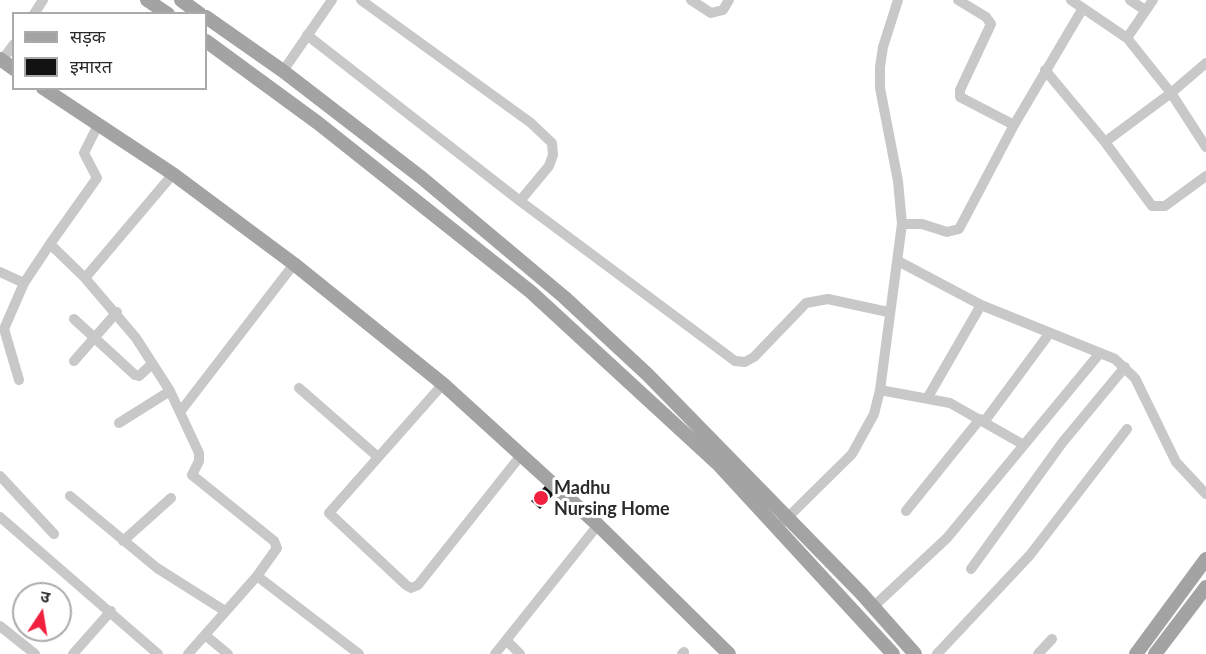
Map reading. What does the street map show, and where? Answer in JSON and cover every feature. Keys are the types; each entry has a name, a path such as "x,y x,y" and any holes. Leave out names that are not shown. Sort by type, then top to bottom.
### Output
{"main road":[{"path":"147,0 165,12"},
{"path":"181,0 197,12"},
{"path":"207,18 283,71 422,178 564,297 648,375 782,522 893,654"},
{"path":"207,41 318,123 531,292 873,607 915,654"},
{"path":"46,90 173,174 294,264 443,384 598,525 729,654"},
{"path":"1136,654 1206,560"},
{"path":"1155,654 1204,590"}],"street":[{"path":"283,71 332,0"},
{"path":"361,0 531,123 552,143 553,155 549,166 520,201"},
{"path":"691,0 711,13 723,10 729,0"},
{"path":"782,522 852,454 874,414 902,224 898,181 880,88 883,47 898,0"},
{"path":"958,0 986,17 991,24 960,90 960,97 1014,125"},
{"path":"1071,0 1127,38 1171,93 1206,147"},
{"path":"1130,0 1145,10"},
{"path":"1127,38 1153,0"},
{"path":"902,224 922,224 947,232 959,229 1014,125 1083,9"},
{"path":"308,34 520,201 735,361 745,362 754,357 806,303 828,299 888,312"},
{"path":"4,63 12,48"},
{"path":"1105,142 1171,93 1206,63"},
{"path":"1045,70 1105,142 1152,206 1165,206 1206,176"},
{"path":"19,380 4,329 24,283 97,177 84,153 98,125"},
{"path":"85,278 173,174"},
{"path":"50,244 117,312 170,391 199,453 199,460 192,475 276,543 275,552 258,576 188,654"},
{"path":"898,261 981,305 1115,359 1135,378 1176,462 1206,494"},
{"path":"180,412 294,264"},
{"path":"0,272 24,283"},
{"path":"928,397 981,305"},
{"path":"74,362 117,312"},
{"path":"74,318 135,375 139,376 152,364"},
{"path":"906,511 982,421 1049,334"},
{"path":"873,607 946,538 1100,353"},
{"path":"971,569 1062,443 1125,367"},
{"path":"443,384 329,513 340,526 411,588 418,585 522,454"},
{"path":"299,388 378,457"},
{"path":"879,390 928,397 950,403 1024,445"},
{"path":"119,423 170,391"},
{"path":"937,654 1030,555 1127,429"},
{"path":"0,476 54,534"},
{"path":"70,496 157,568 225,611"},
{"path":"123,541 171,498"},
{"path":"0,517 158,654"},
{"path":"495,654 598,525"},
{"path":"258,576 359,654"},
{"path":"73,654 111,611"},
{"path":"0,626 35,654"},
{"path":"205,635 228,654"},
{"path":"1038,654 1052,639"},
{"path":"507,641 520,654"}],"building":[{"path":"546,485 555,493 540,509 531,501"}],"place":[{"name":"Madhu Nursing Home","path":"541,498"}]}
